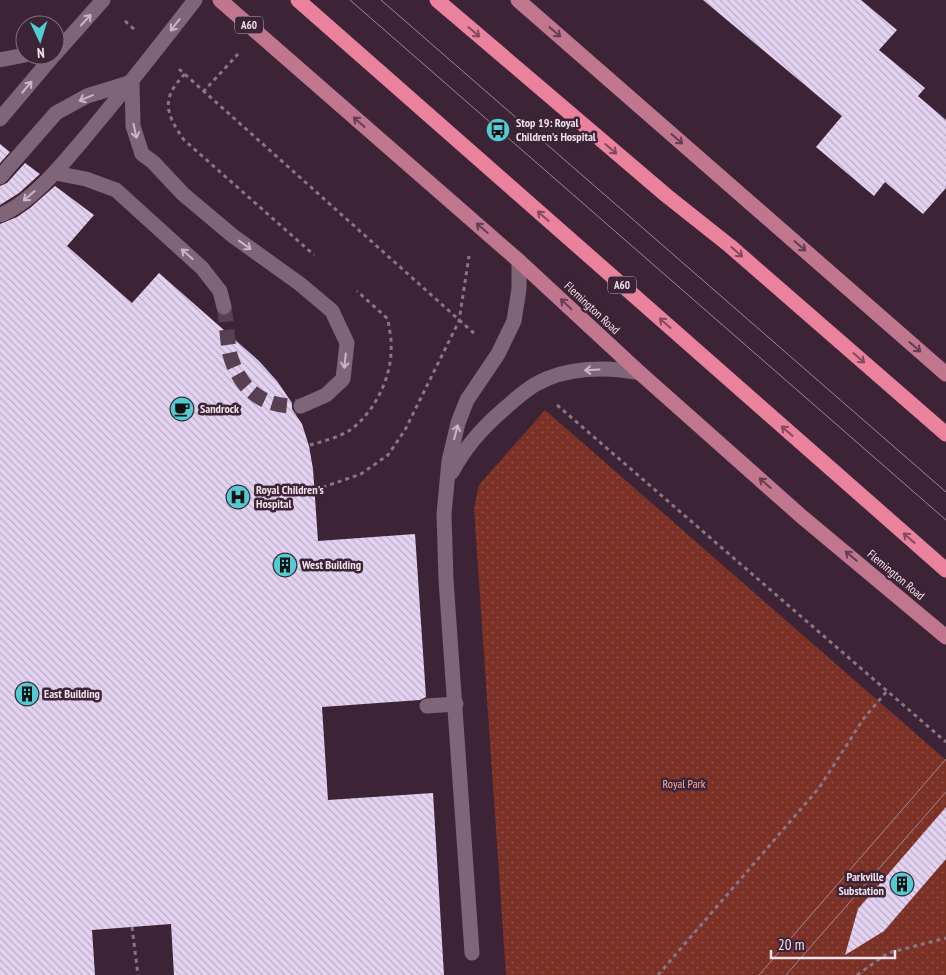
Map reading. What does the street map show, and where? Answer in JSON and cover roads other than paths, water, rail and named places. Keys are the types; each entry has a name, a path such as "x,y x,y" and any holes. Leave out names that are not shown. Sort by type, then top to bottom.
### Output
{"highway":[{"name":"A60","path":"298,0 946,570"},
{"path":"437,0 666,196 730,246 946,434"}],"main road":[{"name":"Flemington Road","path":"220,0 518,260 640,373 802,516 946,636"},
{"path":"518,0 946,374"}],"lane":[{"path":"65,38 103,0"},
{"path":"0,215 11,211 55,173 132,82 195,0"},
{"path":"0,49 15,49"},
{"path":"0,60 15,57"},
{"path":"0,119 45,65"},
{"path":"0,177 56,113 87,96 132,82"},
{"path":"132,82 133,126 142,154 153,162 183,194 233,236 300,284 332,311 347,343 343,379 326,394 301,406"},
{"path":"55,173 86,179 116,190 202,268 220,291 224,307"},
{"path":"472,953 444,545 444,514 453,442 467,400 498,354 514,321 520,289 518,260"},
{"path":"448,480 463,452 488,422 534,385 575,371 609,369 640,373"},
{"path":"427,706 456,704"}],"tunnel":[{"path":"224,307 231,358 248,389 266,401 288,406 301,406"}],"tram line":[{"path":"350,0 946,520"},
{"path":"381,0 946,492"},
{"path":"759,975 946,759"},
{"path":"786,975 946,792"}],"place":[{"name":"Stop 19: Royal Children's Hospital","path":"498,130"},
{"name":"Sandrock","path":"182,409"},
{"name":"Royal Children's Hospital","path":"238,497"},
{"name":"West Building","path":"285,565"},
{"name":"East Building","path":"27,694"},
{"name":"Parkville Substation","path":"902,884"}],"park label":[{"name":"Royal Park","path":"684,784"}]}
